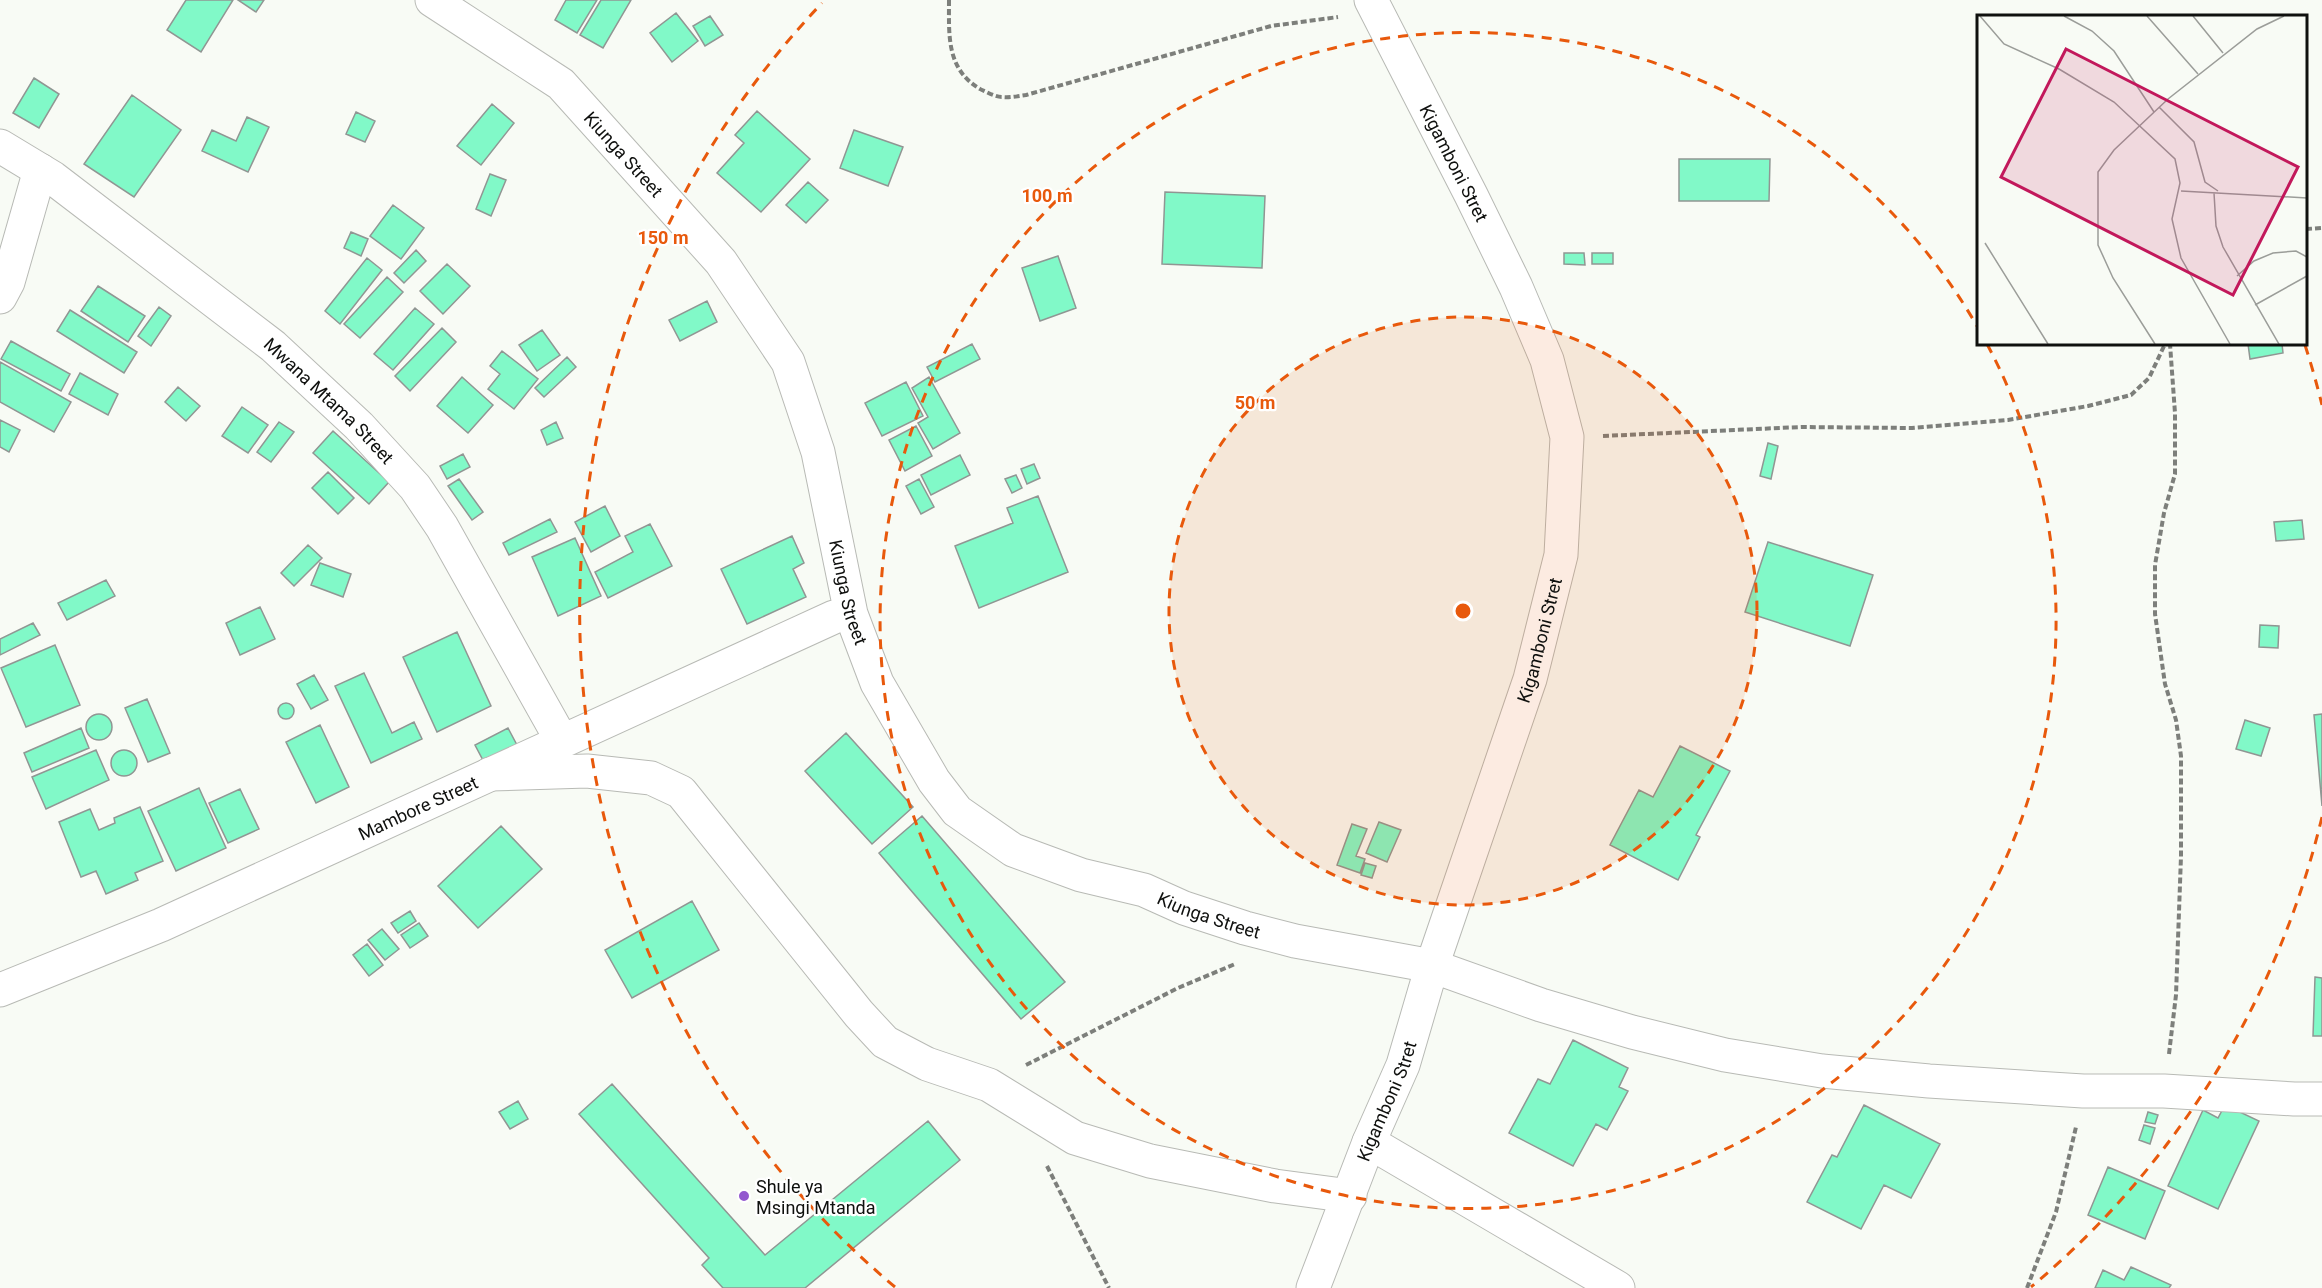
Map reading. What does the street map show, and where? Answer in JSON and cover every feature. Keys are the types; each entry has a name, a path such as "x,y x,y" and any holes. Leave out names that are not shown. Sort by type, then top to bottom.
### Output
{"street":[{"name":"Kiunga Street","path":"432,0 561,84 721,262 788,362 818,452 851,614 877,683 934,781 957,811 1013,850 1081,875 1144,890 1202,914 1295,941 1432,966 1541,1005 1620,1029 1725,1055 1834,1072 2083,1091 2164,1091 2322,1099"},
{"name":"Kigamboni Stret","path":"1313,1288 1369,1142 1403,1065 1432,966 1530,679 1561,555 1568,437 1548,360 1525,308 1471,195 1374,5"},
{"name":"Mwana Mtama Street","path":"0,146 40,170 273,346 359,426 415,487 442,527 562,741"},
{"path":"0,297 8,282 40,170"},
{"name":"Mambore Street","path":"0,990 161,925 834,617"},
{"path":"490,774 588,771 651,778 681,792 859,1014 885,1042 927,1064 989,1085 1076,1138 1150,1161 1275,1186 1350,1196"},
{"path":"1369,1142 1618,1288"}],"path":[{"path":"949,0 951,51 956,66 968,82 1001,97 1026,95 1271,26 1374,5"},
{"path":"2307,229 2322,228"},
{"path":"1568,437 1802,427 1912,428 2008,420 2088,406 2131,395 2149,378 2165,345"},
{"path":"2164,1091 2176,995 2181,856 2181,756 2176,720 2165,684 2155,614 2155,565 2164,513 2175,474 2175,413 2170,345"},
{"path":"989,1085 1178,988 1238,963"},
{"path":"2027,1288 2056,1212 2083,1091"},
{"path":"1042,1157 1110,1288"}],"building":[{"path":"186,0 233,0 201,52 167,30"},
{"path":"238,0 264,0 256,12"},
{"path":"566,0 597,0 577,33 555,20"},
{"path":"601,0 631,0 603,48 580,35"},
{"path":"676,13 698,41 672,62 650,33"},
{"path":"710,16 723,35 705,46 693,26"},
{"path":"34,78 59,94 39,128 13,113"},
{"path":"132,95 181,130 134,197 84,164"},
{"path":"492,104 514,123 481,165 457,146"},
{"path":"757,111 810,159 761,212 717,173 744,143 735,135"},
{"path":"356,112 375,121 365,142 346,134"},
{"path":"247,117 269,127 248,172 202,151 212,130 236,141"},
{"path":"854,130 903,147 888,186 840,168"},
{"path":"1679,159 1770,159 1769,201 1679,201"},
{"path":"490,174 506,180 491,216 476,209"},
{"path":"808,182 828,200 806,223 786,205"},
{"path":"1165,192 1265,196 1262,268 1162,264"},
{"path":"393,205 424,228 401,259 370,236"},
{"path":"351,232 368,239 361,256 344,248"},
{"path":"416,250 426,261 404,283 394,273"},
{"path":"1564,253 1584,253 1585,265 1564,264"},
{"path":"1592,253 1613,253 1613,264 1592,264"},
{"path":"1058,256 1076,308 1040,321 1022,268"},
{"path":"367,258 382,270 340,324 325,311"},
{"path":"447,264 470,286 443,314 420,291"},
{"path":"387,277 403,292 360,338 344,324"},
{"path":"98,286 145,316 128,342 81,311"},
{"path":"707,301 717,322 680,341 669,320"},
{"path":"159,307 171,316 151,346 138,336"},
{"path":"415,308 434,324 393,370 374,354"},
{"path":"70,310 137,352 124,373 57,331"},
{"path":"442,328 456,342 410,391 395,376"},
{"path":"542,330 560,355 537,371 519,345"},
{"path":"11,341 70,374 61,391 1,359"},
{"path":"972,344 980,359 935,382 927,367"},
{"path":"2248,345 2282,345 2283,353 2250,359"},
{"path":"502,351 538,379 514,409 488,389 500,374 490,366"},
{"path":"567,357 576,367 544,397 535,388"},
{"path":"0,362 71,402 54,432 0,402"},
{"path":"80,373 118,394 108,415 69,394"},
{"path":"462,377 493,405 468,433 437,406"},
{"path":"929,377 960,433 933,449 918,423 928,417 912,388"},
{"path":"906,382 923,416 882,436 865,403"},
{"path":"178,387 200,406 186,421 165,402"},
{"path":"242,407 268,425 248,453 222,436"},
{"path":"0,420 20,430 9,452 0,447"},
{"path":"279,422 294,432 271,462 257,452"},
{"path":"556,422 563,438 547,445 541,430"},
{"path":"916,426 932,456 905,471 889,440"},
{"path":"333,431 389,482 369,504 313,453"},
{"path":"1768,443 1778,446 1771,479 1760,476"},
{"path":"463,454 470,467 447,479 440,466"},
{"path":"960,455 970,475 931,495 921,475"},
{"path":"1034,464 1040,478 1027,484 1021,469"},
{"path":"328,472 354,498 338,514 312,488"},
{"path":"1016,475 1022,488 1012,493 1005,479"},
{"path":"459,479 483,512 472,520 448,486"},
{"path":"919,479 934,507 921,514 906,486"},
{"path":"1038,496 1068,572 979,608 955,546 1013,523 1007,508"},
{"path":"605,506 620,536 591,552 575,522"},
{"path":"550,519 557,532 509,555 503,543"},
{"path":"2302,520 2304,539 2276,541 2274,522"},
{"path":"650,524 672,566 608,598 595,572 633,552 625,536"},
{"path":"792,536 804,563 793,569 806,597 747,624 721,569"},
{"path":"575,538 601,596 558,616 532,557"},
{"path":"1768,542 1873,575 1850,646 1745,612"},
{"path":"308,545 322,558 294,586 281,573"},
{"path":"320,563 351,574 343,597 311,585"},
{"path":"106,580 115,596 67,620 58,603"},
{"path":"260,607 275,639 240,655 226,623"},
{"path":"33,623 40,635 0,655 0,639"},
{"path":"2260,625 2279,626 2278,648 2259,647"},
{"path":"457,632 491,706 437,732 403,657"},
{"path":"55,645 80,705 26,727 1,668"},
{"path":"364,673 392,733 414,722 422,739 371,763 335,686"},
{"path":"314,675 328,700 311,709 297,684"},
{"path":"147,699 170,753 148,762 125,708"},
{"path":"286,703 292,705 294,711 292,717 286,719 280,717 278,711 280,705"},
{"path":"99,714 108,718 112,727 108,736 99,740 90,736 86,727 90,718"},
{"path":"2322,714 2322,806 2314,715"},
{"path":"2245,720 2270,728 2261,756 2236,749"},
{"path":"320,725 349,787 316,803 286,742"},
{"path":"81,728 89,748 32,772 24,753"},
{"path":"508,728 518,747 485,764 475,745"},
{"path":"846,733 913,807 872,844 805,771"},
{"path":"1680,746 1730,771 1696,835 1700,837 1678,880 1610,845 1639,790 1653,797"},
{"path":"96,750 109,780 46,809 32,777"},
{"path":"124,750 133,754 137,763 133,772 124,776 115,772 111,763 115,754"},
{"path":"199,788 226,848 176,871 148,811"},
{"path":"240,789 259,829 228,843 209,803"},
{"path":"140,807 163,861 135,873 138,880 106,894 96,871 81,877 59,822 90,809 99,830 115,823 114,818"},
{"path":"922,816 1065,982 1021,1019 879,853"},
{"path":"1379,822 1401,830 1387,862 1366,853"},
{"path":"1352,824 1367,829 1356,856 1365,859 1360,873 1337,865"},
{"path":"501,826 542,869 478,928 438,886"},
{"path":"1365,863 1376,866 1372,878 1361,875"},
{"path":"692,901 719,950 632,998 605,950"},
{"path":"410,911 416,921 398,933 391,923"},
{"path":"419,923 428,936 410,948 401,935"},
{"path":"382,929 399,949 385,960 368,940"},
{"path":"367,944 383,965 369,976 353,955"},
{"path":"2315,977 2322,978 2322,1036 2313,1036"},
{"path":"1573,1040 1628,1068 1619,1087 1628,1091 1607,1130 1596,1124 1573,1166 1509,1133 1538,1079 1550,1084"},
{"path":"612,1084 765,1255 928,1121 960,1160 805,1288 723,1288 702,1265 709,1258 579,1114"},
{"path":"518,1101 528,1119 510,1129 499,1112"},
{"path":"1864,1105 1940,1144 1911,1198 1884,1185 1861,1229 1807,1202 1832,1155 1837,1157"},
{"path":"2225,1105 2259,1121 2218,1209 2168,1186 2203,1110 2218,1118"},
{"path":"2148,1112 2158,1115 2155,1124 2145,1122"},
{"path":"2144,1125 2155,1128 2150,1144 2139,1140"},
{"path":"2108,1167 2165,1191 2145,1239 2088,1215"},
{"path":"2131,1267 2171,1285 2169,1288 2095,1288 2103,1270 2124,1280"}],"place":[{"name":"Shule ya Msingi Mtanda","path":"744,1196"}]}
